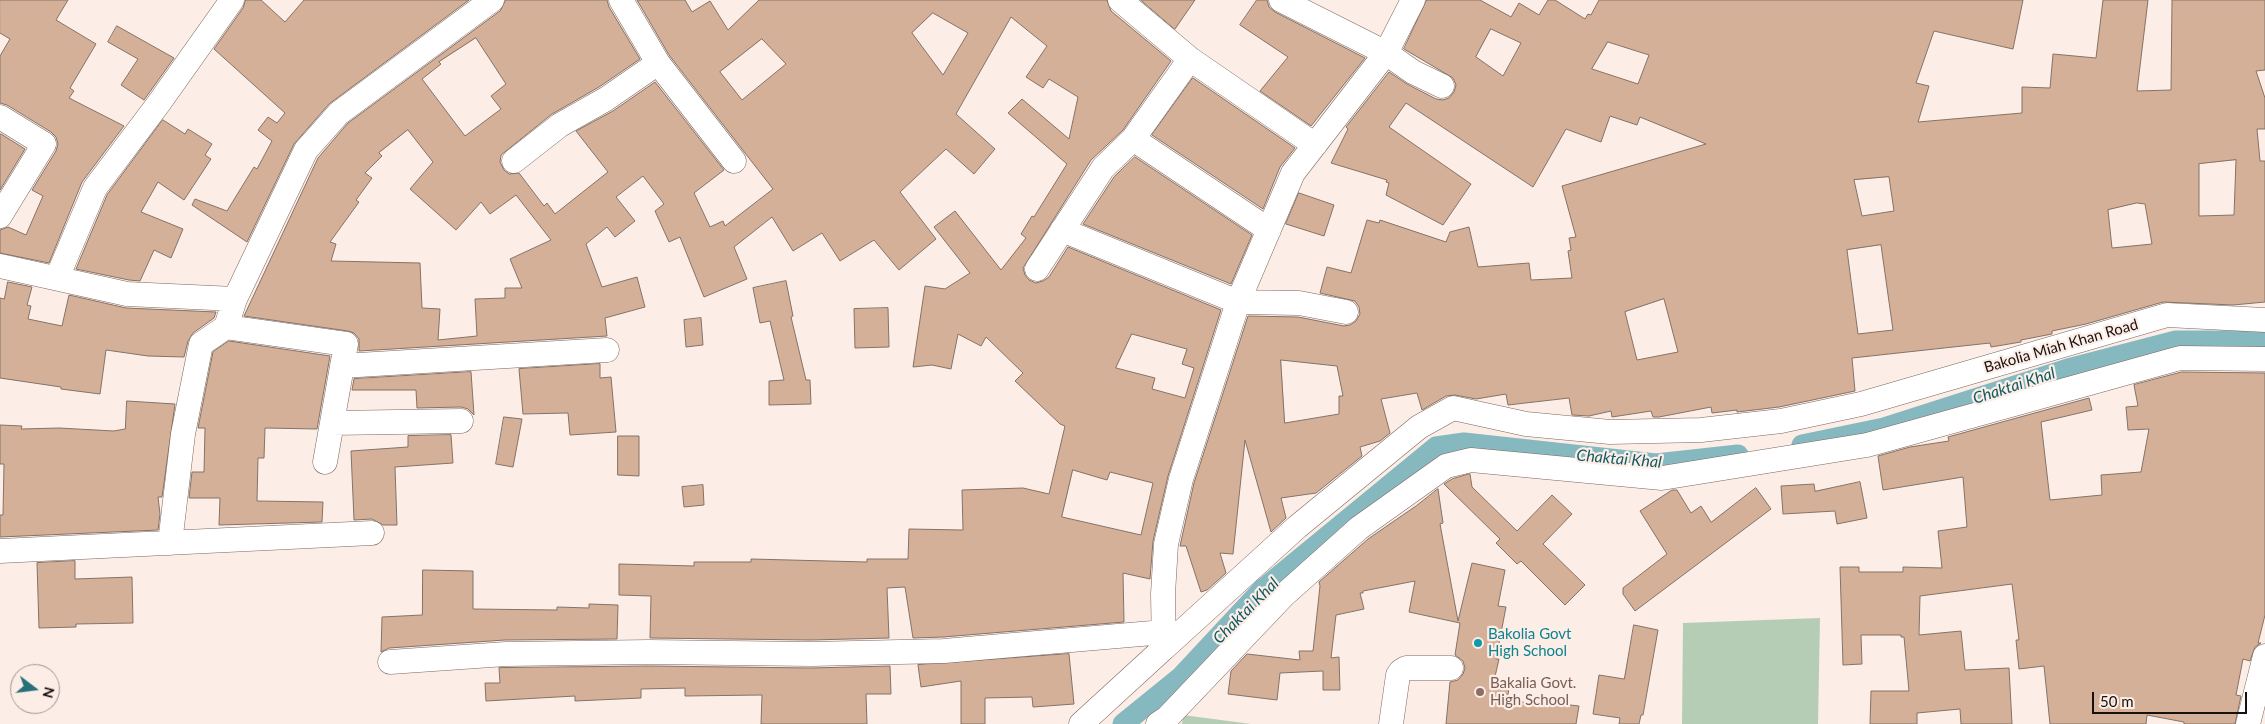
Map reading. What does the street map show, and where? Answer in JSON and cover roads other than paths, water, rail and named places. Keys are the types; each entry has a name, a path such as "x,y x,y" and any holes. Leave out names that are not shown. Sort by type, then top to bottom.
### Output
{"street":[{"path":"57,278 95,188 159,103 232,0"},
{"path":"170,543 182,434 202,344 226,326 235,299 306,150 339,113 492,0"},
{"path":"620,0 658,63 734,161"},
{"path":"1120,0 1190,59 1315,145"},
{"path":"1281,0 1386,53 1413,72 1442,86"},
{"path":"390,662 506,654 649,652 811,654 944,651 1164,640 1163,594 1166,544 1181,479 1238,302 1293,174 1386,53 1413,0"},
{"path":"1036,269 1103,168 1133,139 1190,59"},
{"path":"514,161 560,125 606,99 658,63"},
{"path":"0,117 44,144 0,216"},
{"path":"1133,139 1269,230"},
{"path":"1062,230 1238,302 1299,303 1346,312"},
{"path":"0,266 127,294 235,299"},
{"name":"Bakolia Miah Khan Road","path":"1081,724 1164,640 1419,427 1453,408 1526,424 1610,432 1701,430 1781,421 1861,404 2167,315 2265,320"},
{"path":"226,326 346,344 325,462"},
{"path":"342,366 607,350"},
{"path":"1163,721 1298,583 1359,528 1446,466 1471,460 1662,478 1867,445 2180,358 2265,358"},
{"path":"332,423 461,421"},
{"path":"0,551 372,533"},
{"path":"2248,724 2265,656"},
{"path":"1391,724 1400,671 1406,668 1452,668"}],"waterway":[{"name":"Chaktai Khal","path":"1802,445 1884,428 2068,369 2176,341 2265,341"},
{"name":"Chaktai Khal","path":"1123,724 1181,677 1263,589 1436,447 1464,443 1656,464 1738,455"}],"place":[{"name":"Bakolia Govt High School","path":"1478,643"},
{"name":"Bakalia Govt. High School","path":"1480,692"}]}
